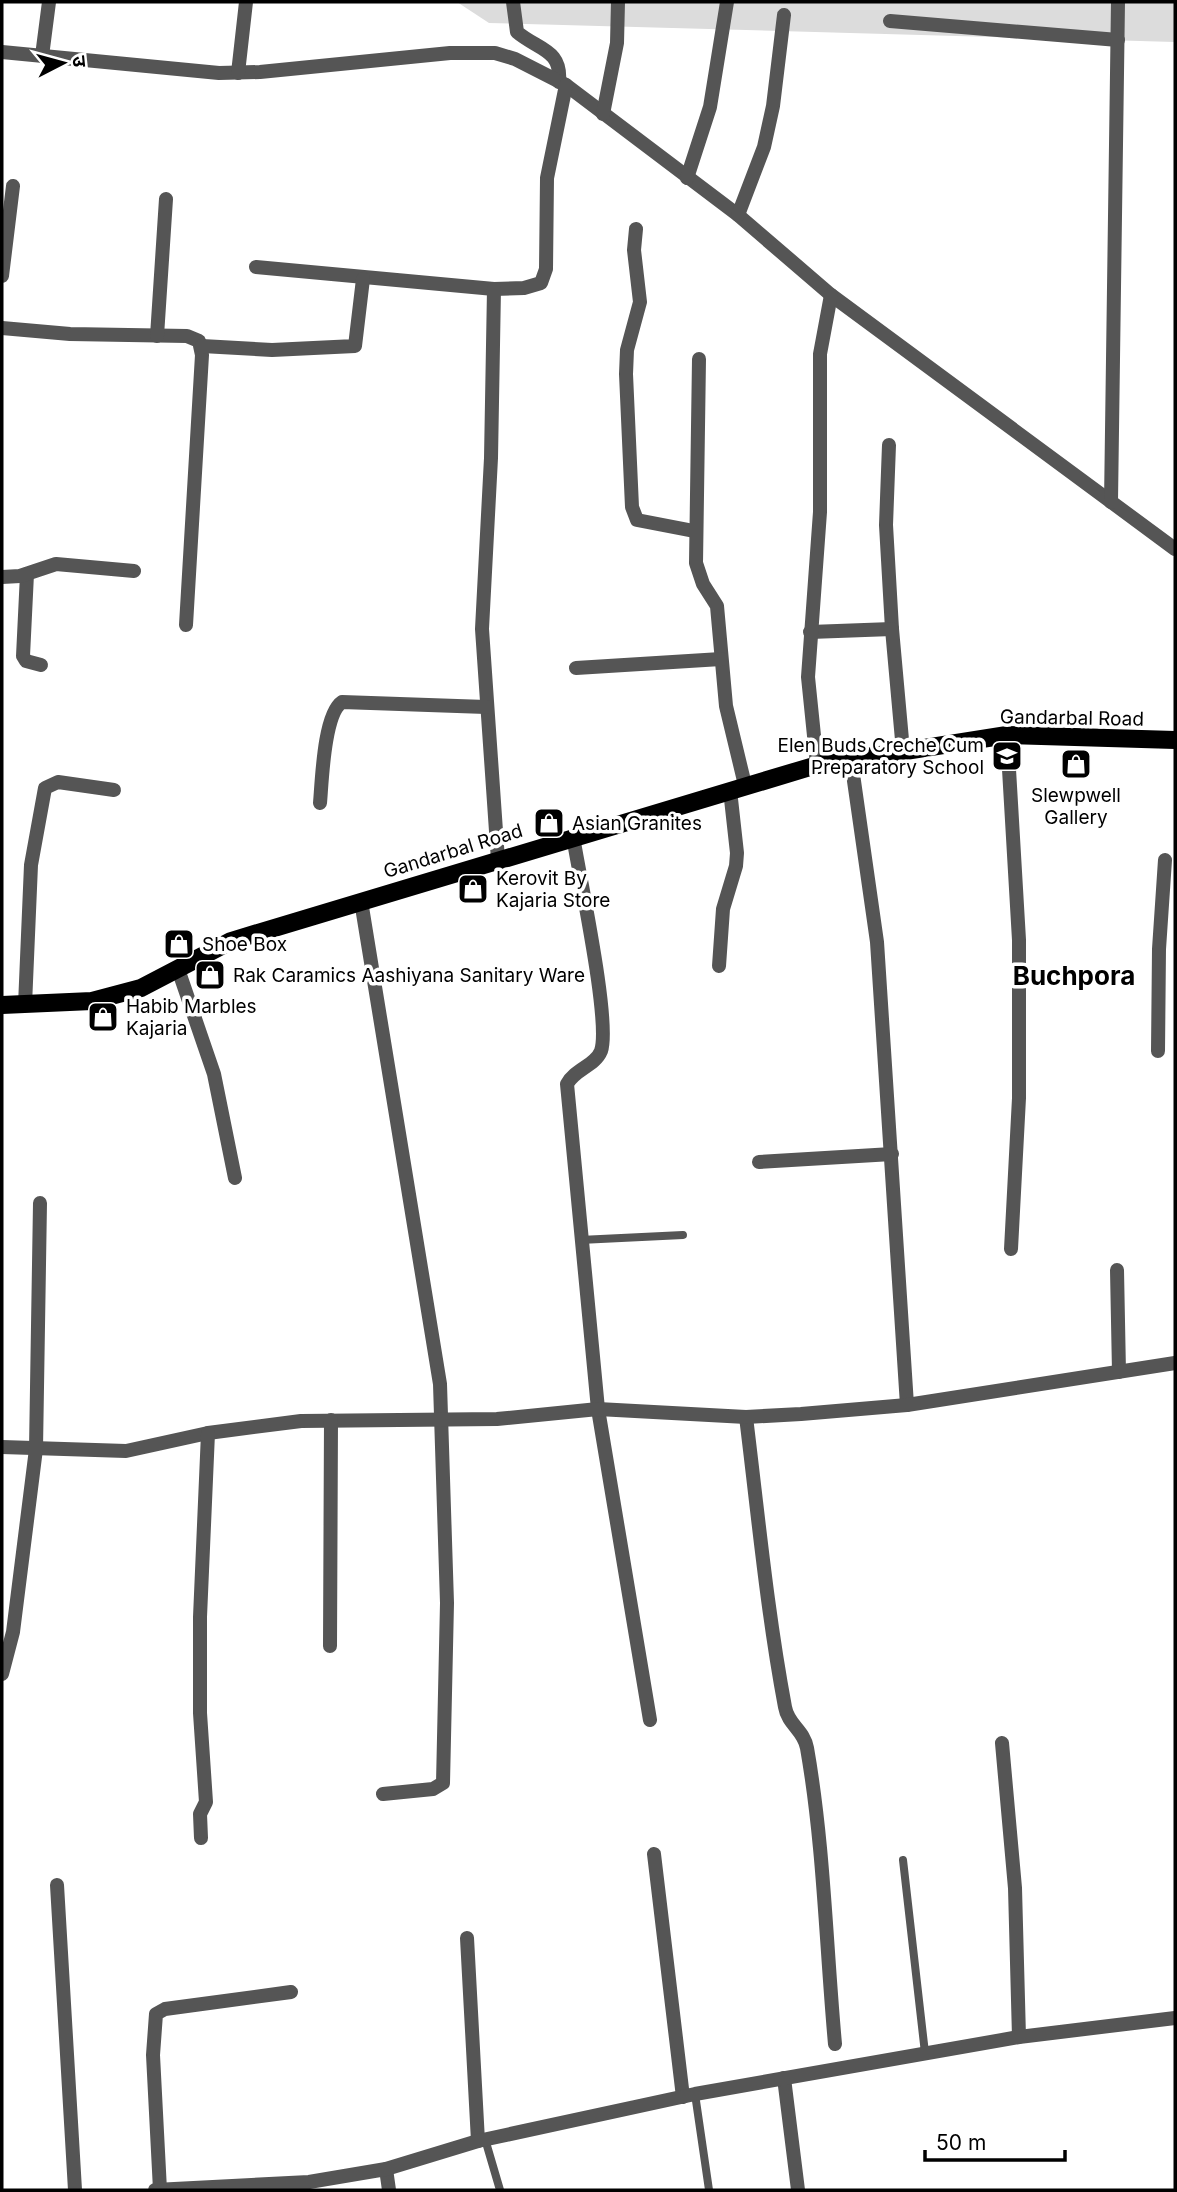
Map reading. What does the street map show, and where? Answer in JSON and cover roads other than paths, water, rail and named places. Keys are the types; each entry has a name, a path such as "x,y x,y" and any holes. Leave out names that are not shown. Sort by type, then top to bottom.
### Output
{"main road":[{"name":"Gandarbal Road","path":"2,1005 92,1001 141,988 231,941 573,836 817,765 1007,735 1175,740"}],"street":[{"path":"42,55 49,2"},
{"path":"239,73 246,2"},
{"path":"256,267 363,279 494,289 524,289 541,283 545,278 547,178 562,84 556,59 517,32 513,2"},
{"path":"604,114 617,43 618,2"},
{"path":"687,178 710,107 727,2"},
{"path":"1111,502 1118,2"},
{"path":"738,215 764,147 773,106 784,15"},
{"path":"890,21 1118,40"},
{"path":"2,52 239,73 436,55 495,53 515,59 562,84 604,114 738,215 831,295 1175,549"},
{"path":"2,276 13,186"},
{"path":"157,336 166,199"},
{"path":"636,229 634,250 640,302 627,350 626,374 633,514 646,523 694,531"},
{"path":"202,346 272,350 355,346 363,279"},
{"path":"494,289 491,458 482,629 498,860"},
{"path":"817,765 808,677 820,512 820,354 831,295"},
{"path":"2,328 70,334 187,336 199,341 202,346 186,625"},
{"path":"699,359 694,531 698,574 717,606 737,787 737,853 723,909 719,966"},
{"path":"889,445 886,525 903,751"},
{"path":"2,577 27,574 56,564 134,571"},
{"path":"27,574 23,656 26,661 41,664"},
{"path":"810,632 892,629"},
{"path":"576,668 721,659"},
{"path":"320,803 328,731 334,712 342,702 486,707"},
{"path":"1007,735 1019,940 1019,1098 1011,1249"},
{"path":"851,760 877,942 907,1405"},
{"path":"25,1006 31,864 45,788 58,782 114,790"},
{"path":"573,836 593,955 603,1040 597,1059 572,1075 567,1084 580,1240 598,1409 650,1720"},
{"path":"1158,1051 1159,949 1165,860"},
{"path":"362,901 438,1370 447,1604 443,1783 433,1789 383,1794"},
{"path":"1159,949 1175,949"},
{"path":"177,969 214,1074 235,1178"},
{"path":"759,1162 892,1154"},
{"path":"2,1674 13,1632 36,1449 40,1203"},
{"path":"1117,1270 1119,1372"},
{"path":"2,1447 113,1452 271,1423 331,1420 441,1421 534,1417 598,1409 746,1417 907,1405 1175,1363"},
{"path":"746,1417 772,1632 785,1711 792,1725 804,1735 811,1780 835,2044"},
{"path":"330,1646 331,1420"},
{"path":"201,1838 200,1814 206,1802 200,1713 201,1576 208,1433"},
{"path":"1002,1743 1015,1888 1019,2037"},
{"path":"654,1854 689,2095"},
{"path":"57,1885 75,2190"},
{"path":"467,1938 482,2140"},
{"path":"291,1992 165,2009 156,2014 153,2055 158,2190 309,2182 386,2169 482,2140 689,2095 1019,2037 1175,2018"},
{"path":"785,2078 798,2190"},
{"path":"386,2169 389,2190"}],"lane":[{"path":"580,1240 683,1235"},
{"path":"903,1860 925,2053"},
{"path":"689,2095 709,2190"},
{"path":"482,2140 499,2190"}],"place":[{"name":"Elen Buds Creche Cum Preparatory School","path":"1007,756"},
{"name":"Slewpwell Gallery","path":"1076,764"},
{"name":"Asian Granites","path":"549,823"},
{"name":"Kerovit By Kajaria Store","path":"473,889"},
{"name":"Shoe Box","path":"179,944"},
{"name":"Rak Caramics Aashiyana Sanitary Ware","path":"210,975"},
{"name":"Habib Marbles Kajaria","path":"103,1017"}],"district":[{"name":"Buchpora","path":"1074,975"}]}
